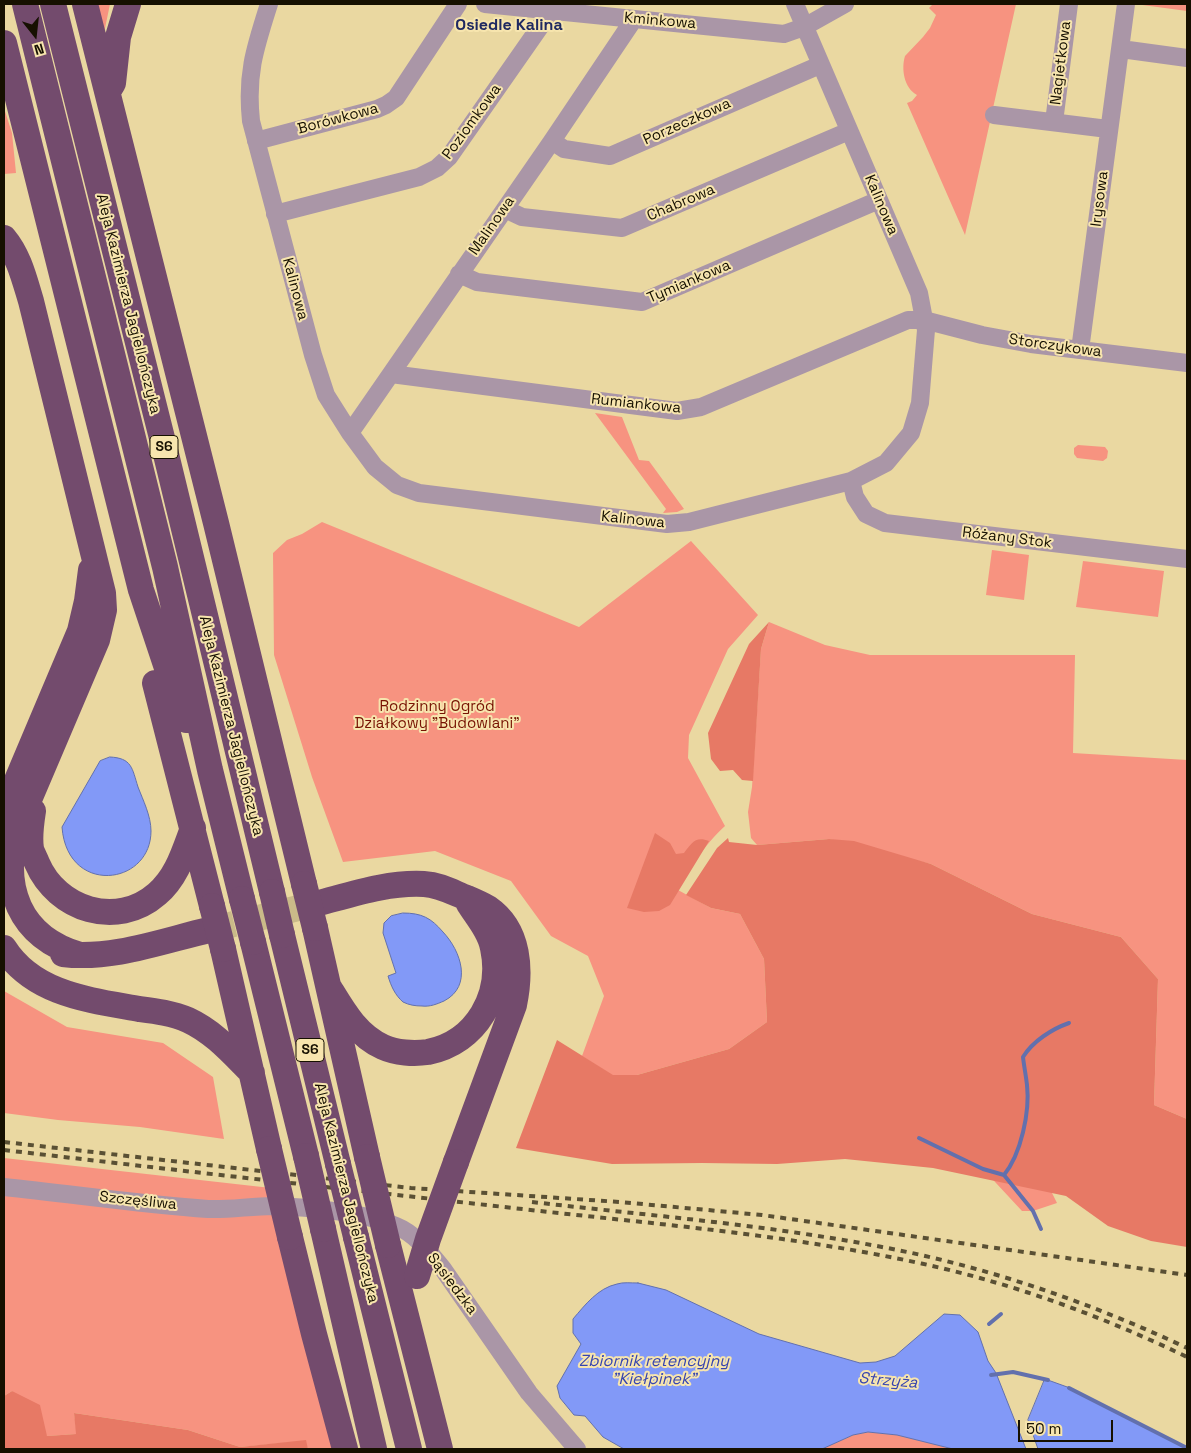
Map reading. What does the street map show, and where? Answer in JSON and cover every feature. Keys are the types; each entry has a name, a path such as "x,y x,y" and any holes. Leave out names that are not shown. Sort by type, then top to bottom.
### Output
{"highway":[{"name":"Aleja Kazimierza Jagiellończyka","path":"26,4 160,548 210,770 306,1156 374,1449"},
{"name":"Aleja Kazimierza Jagiellończyka","path":"53,4 164,446 409,1449"},
{"path":"85,4 313,905 367,1157 440,1449"},
{"path":"107,93 114,83 118,37 128,4"},
{"path":"4,43 141,590 178,704 210,770"},
{"path":"4,238 21,267 31,301 103,593 104,610 98,640 12,844 10,874 13,892 25,918 40,935 59,947 80,955"},
{"path":"4,811 80,631 87,601 93,554"},
{"path":"141,590 137,613 193,828 215,928 252,1074 290,1237 345,1449"},
{"path":"32,795 34,807 30,832 32,850 40,869 54,890 62,897 82,908 106,912 125,909 137,906 156,895 165,887 178,868 193,828"},
{"path":"313,905 382,888 411,884 435,885 446,888 488,908 504,925 516,950 518,975 514,1005 428,1238 406,1316"},
{"path":"330,989 347,1017 358,1029 382,1047 408,1053 425,1052 444,1047 463,1037 476,1024 488,1006 495,985 496,972 493,946 488,934 465,898"},
{"path":"4,918 12,931 21,940 33,947 54,953 80,955 116,952 215,928"},
{"path":"4,948 10,958 24,972 62,992 79,998 167,1013 198,1025 221,1042 252,1074"}],"street":[{"name":"Kalinowa","path":"269,4 253,56 250,74 250,116 313,355 326,395 350,433 375,467 398,485 419,493 660,524 689,522 851,481 886,463 912,433 920,403 926,330 919,293 795,4"},
{"name":"Borówkowa","path":"256,141 386,105 396,98 458,4"},
{"name":"Kminkowa","path":"485,4 784,34 804,27 845,4"},
{"name":"Nagietkowa","path":"1054,122 1069,4"},
{"name":"Irysowa","path":"1080,350 1126,4"},
{"name":"Poziomkowa","path":"275,214 419,177 437,168 449,157 551,11"},
{"name":"Malinowa","path":"350,433 634,19"},
{"path":"1121,49 1187,58"},
{"name":"Porzeczkowa","path":"552,141 564,149 610,156 820,65"},
{"name":"Nagietkowa","path":"994,114 1108,129"},
{"name":"Chabrowa","path":"505,209 522,217 622,228 849,131"},
{"name":"Tymiankowa","path":"459,274 476,282 642,302 879,200"},
{"name":"Rumiankowa","path":"391,374 677,411 701,407 908,320 924,320"},
{"name":"Storczykowa","path":"924,320 982,335 1031,344 1187,363"},
{"name":"Różany Stok","path":"851,481 856,497 866,514 885,523 1187,559"},
{"name":"Szczęśliwa","path":"4,1187 210,1209 272,1206"},
{"name":"Sąsiedzka","path":"272,1206 374,1218 398,1227 412,1235 444,1269 529,1393 577,1449"}],"green space":[{"path":"92,4 110,4 102,43"},
{"path":"933,4 1016,4 965,235 907,103 912,101 917,95 906,83 903,67 905,56 930,28 936,15 929,8"},
{"path":"1135,4 1187,4 1187,11"},
{"path":"4,108 12,133 16,173 4,174"},
{"path":"595,413 622,417 639,460 649,461 684,509 677,512 663,513 666,509"},
{"path":"1078,445 1105,447 1108,451 1107,458 1103,461 1077,458 1074,454 1074,448"},
{"name":"Rodzinny Ogród Działkowy \"Budowlani\"","path":"322,522 579,627 691,541 758,615 728,649 689,735 688,758 725,826 704,848 678,890 711,908 740,914 764,959 767,1022 729,1049 637,1075 613,1076 582,1056 604,996 588,956 551,936 511,881 435,851 343,862 312,777 274,655 273,553 287,540 302,534"},
{"path":"992,550 1029,555 1024,600 986,595"},
{"path":"1083,561 1164,571 1158,617 1076,607"},
{"path":"769,622 825,645 870,655 1075,655 1073,753 1187,760 1187,1119 1154,1105 1158,979 1121,937 1032,914 931,864 829,839 757,845 751,838 748,812 752,787 761,649"},
{"path":"4,991 67,1027 163,1043 213,1077 224,1139 140,1127 4,1113"},
{"path":"4,1158 271,1188 274,1201 219,1203 4,1182"},
{"path":"983,1169 1048,1185 1057,1203 1033,1211 1022,1211"},
{"path":"4,1193 276,1210 337,1449 308,1449 305,1441 240,1447 188,1430 74,1413 77,1434 47,1436 12,1391 4,1396"},
{"path":"868,1432 897,1435 953,1449 822,1449 853,1435"}],"shaded area":[{"path":"769,622 761,649 753,781 742,780 733,770 720,771 711,759 708,733 749,644"},
{"path":"655,833 670,843 676,854 684,853 697,840 709,841 670,905 659,911 644,912 627,908"},
{"path":"728,838 729,842 757,845 829,839 854,841 931,864 1032,914 1121,937 1158,979 1154,1105 1187,1119 1187,1247 1151,1241 1108,1226 1066,1196 933,1168 845,1159 777,1164 612,1164 516,1148 557,1040 613,1075 637,1075 729,1049 767,1022 764,959 740,914 711,908 686,895 717,848"},
{"path":"12,1391 40,1405 47,1436 76,1434 74,1413 188,1430 240,1447 306,1440 308,1449 4,1449 4,1396"}],"water":[{"path":"110,757 123,759 130,765 148,814 151,831 147,849 138,863 124,872 108,876 92,873 78,864 67,849 62,827 100,761"},
{"path":"403,913 421,915 430,920 443,932 455,949 459,958 461,978 459,987 453,995 444,1001 428,1006 410,1005 400,999 392,987 388,976 396,973 383,933 384,923 391,916"},
{"name":"Zbiornik retencyjny \"Kiełpinek\"","path":"619,1283 638,1283 666,1290 759,1334 860,1363 876,1362 895,1356 944,1314 960,1315 978,1332 988,1361 996,1373 1026,1449 953,1449 897,1435 868,1432 853,1435 822,1449 624,1449 603,1437 585,1416 574,1415 560,1398 557,1386 581,1344 573,1333 573,1319 592,1298 604,1289"},
{"path":"1045,1379 1070,1388 1187,1449 1038,1449 1028,1420"}],"waterway":[{"path":"1004,1175 1020,1144 1026,1120 1028,1096 1023,1057 1043,1036 1069,1023"},
{"path":"919,1138 983,1169 1004,1175 1033,1211 1041,1229"},
{"path":"989,1324 1001,1314"},
{"name":"Strzyża","path":"991,1375 1013,1372 1048,1380"},
{"name":"Strzyża","path":"1069,1388 1187,1448"}],"tunnel":[{"path":"209,930 319,903"}],"railway":[{"path":"4,1142 411,1188 620,1202 762,1215 1187,1275"},
{"path":"4,1150 730,1232 825,1245 919,1263 988,1280 1056,1302 1122,1328 1187,1357"},
{"path":"532,1202 776,1230 873,1245 921,1255 955,1263 1057,1294 1155,1333 1187,1348"}],"district":[{"name":"Osiedle Kalina","path":"509,26"}]}
